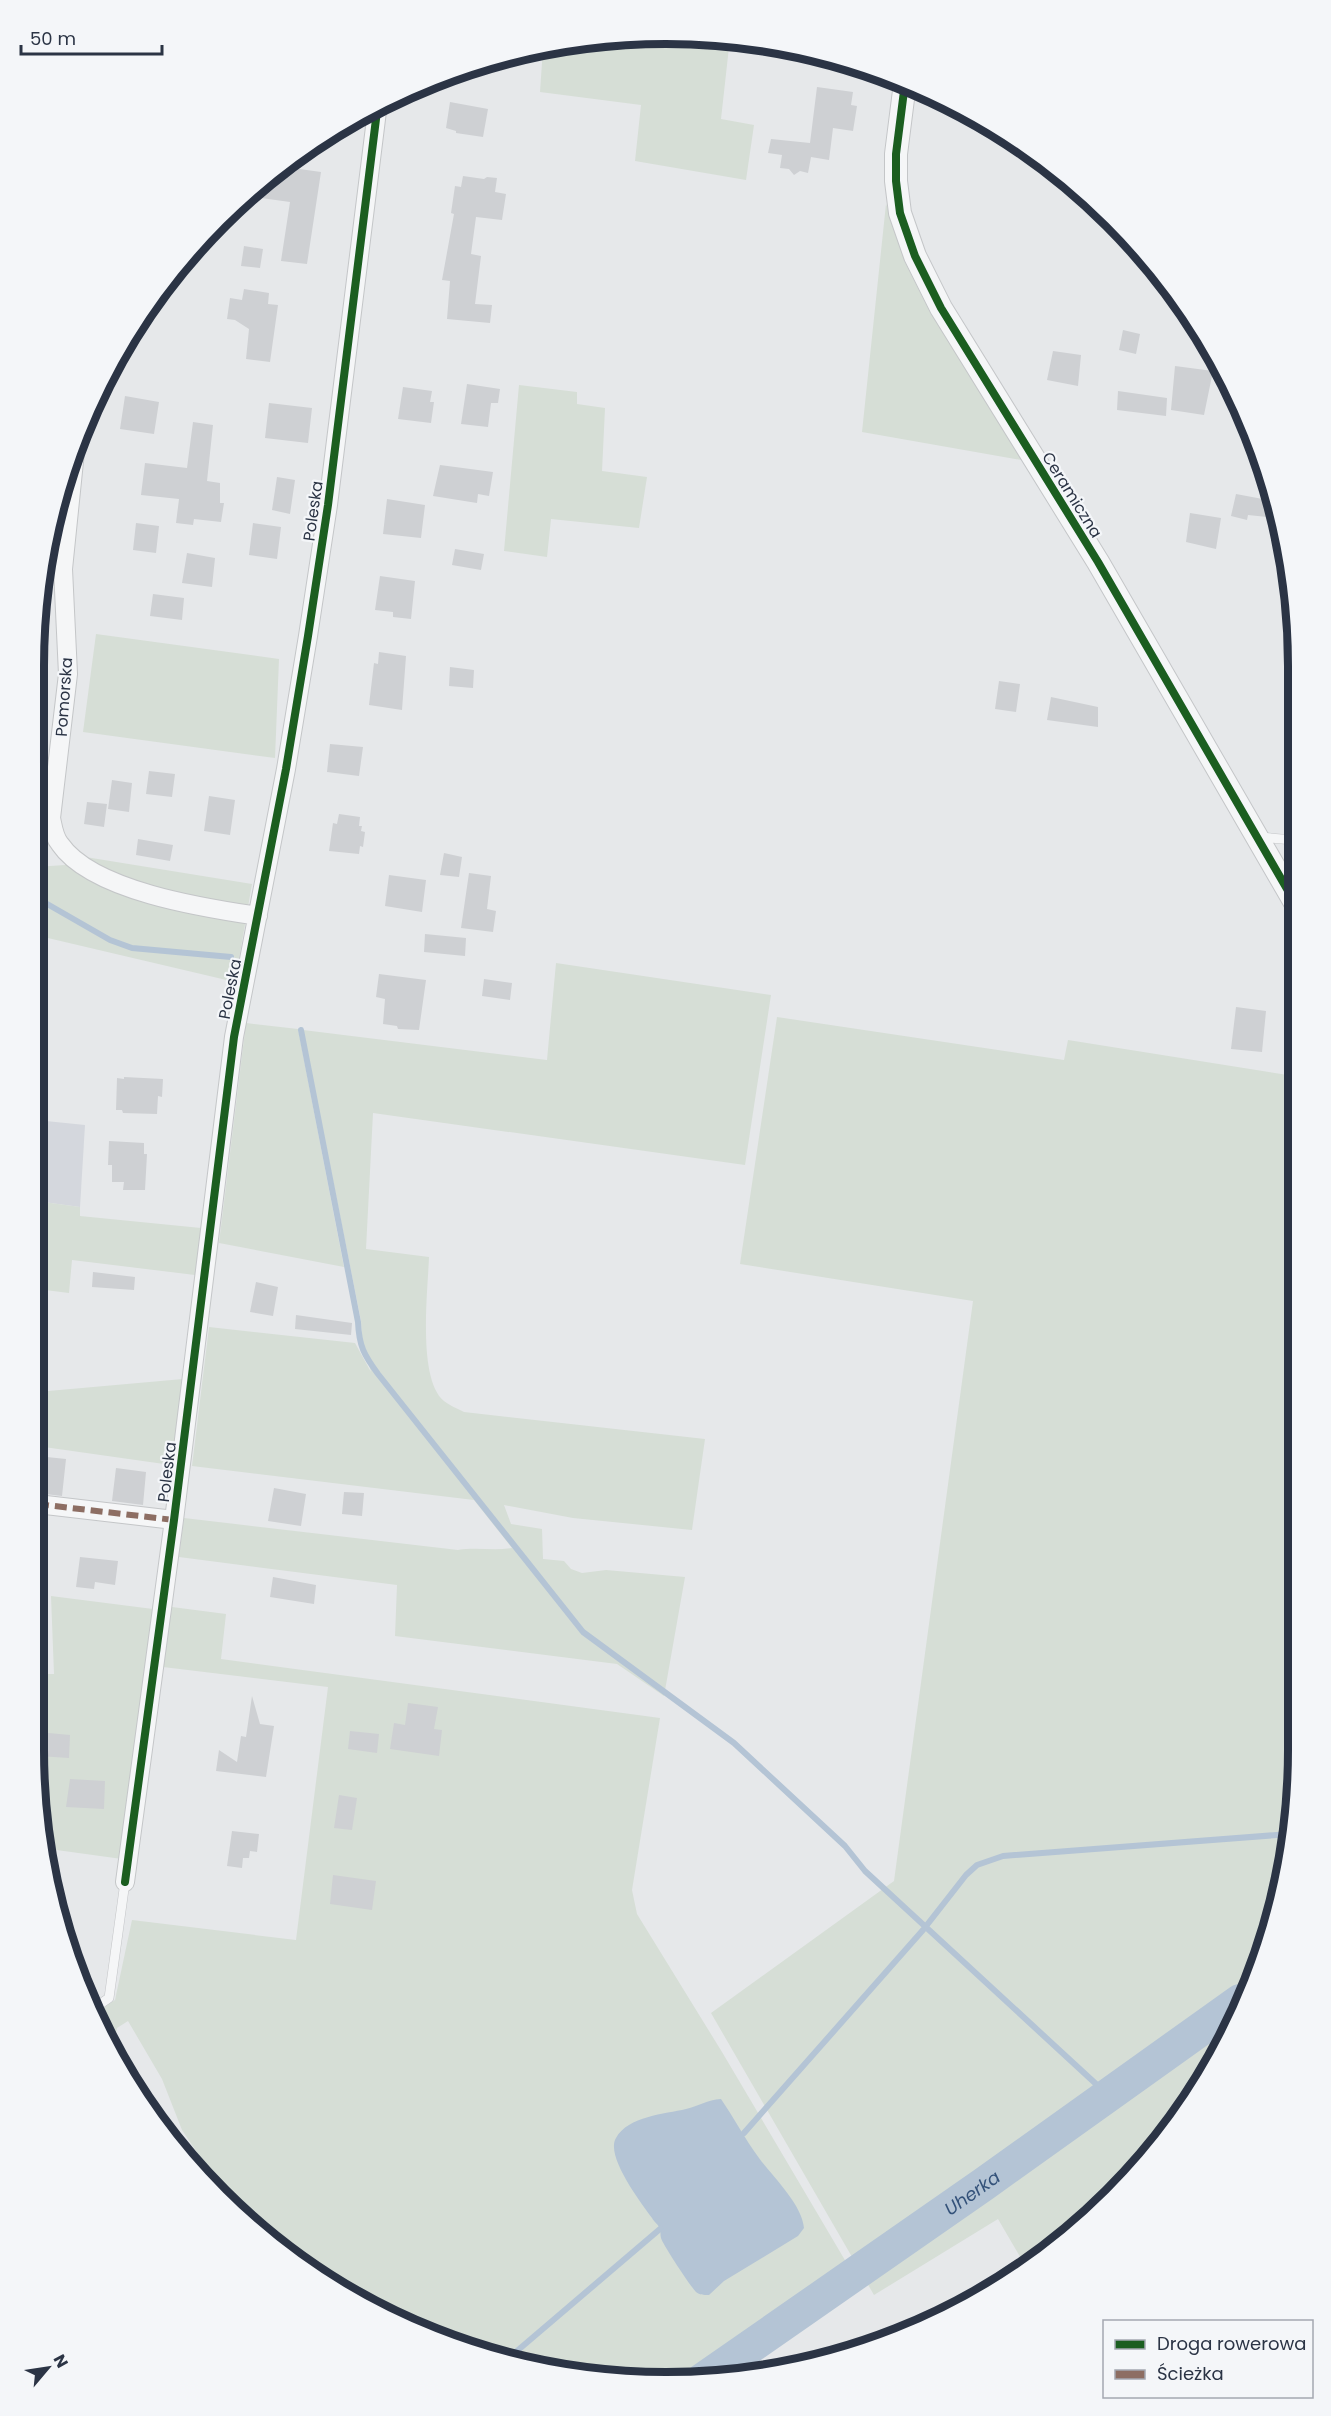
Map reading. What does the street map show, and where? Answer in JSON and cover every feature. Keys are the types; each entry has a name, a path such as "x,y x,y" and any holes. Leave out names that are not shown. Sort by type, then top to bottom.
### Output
{"street":[{"name":"Ceramiczna","path":"904,91 896,154 896,181 900,213 915,256 941,308 1098,562 1288,891"},
{"name":"Poleska","path":"125,1882 174,1520 234,1037 286,769 310,625 328,505 376,115"},
{"name":"Pomorska","path":"72,483 63,569 68,674 51,818 59,844 72,858 113,881 172,901 258,916"},
{"path":"44,1505 174,1520"}],"lane":[{"path":"1257,837 1288,840"},
{"path":"98,2005 109,1998 125,1882"}],"shaded area":[{"path":"666,44 729,47 721,119 754,125 746,180 635,161 641,105 540,92 544,55 625,45"},
{"path":"886,204 905,254 1027,461 862,432"},
{"path":"519,385 577,392 577,404 605,408 602,471 647,477 639,528 551,519 547,557 504,551"},
{"path":"96,634 279,659 275,758 83,732"},
{"path":"67,854 252,884 235,982 44,937 44,866 65,865"},
{"path":"556,963 771,995 745,1165 373,1113 366,1249 429,1257 426,1311 427,1354 430,1374 436,1390 444,1401 451,1405 464,1412 705,1439 692,1530 573,1518 504,1505 511,1524 542,1529 543,1559 564,1561 571,1569 582,1573 606,1570 685,1577 664,1696 617,1664 395,1636 397,1585 179,1557 184,1518 458,1550 512,1548 474,1500 192,1466 209,1327 355,1343 371,1372 362,1341 361,1321 303,1030 547,1060"},
{"path":"777,1017 1064,1060 1068,1040 1288,1075 1288,1750 1282,1832 1276,1872 1254,1950 1223,2026 1183,2096 1133,2161 1076,2218 1022,2260 998,2219 874,2295 711,2013 894,1881 973,1301 740,1264"},
{"path":"246,1023 298,1029 344,1267 219,1243"},
{"path":"44,1121 85,1125 80,1207 44,1202"},
{"path":"44,1202 80,1207 80,1216 201,1228 195,1275 72,1260 69,1293 44,1290"},
{"path":"183,1379 171,1465 44,1447 44,1391"},
{"path":"51,1596 153,1609 122,1859 52,1849 45,1791 44,1674 54,1674"},
{"path":"172,1607 226,1614 221,1659 660,1718 632,1890 637,1914 722,2052 849,2267 698,2371 625,2371 544,2361 466,2339 427,2325 354,2289 320,2268 258,2220 246,2206 225,2188 182,2130 162,2079 128,2021 117,2028 115,2039 101,2010 115,2000 132,1920 296,1940 328,1687 163,1667"}],"water":[{"path":"721,2099 754,2151 793,2200 804,2228 798,2236 724,2281 709,2295 703,2295 693,2289 677,2266 661,2238 659,2228 626,2179 615,2156 614,2146 616,2138 622,2131 638,2120"}],"building":[{"path":"817,87 853,92 851,105 857,106 853,131 833,128 829,160 811,157 808,173 800,171 794,175 789,169 780,168 782,155 768,153 771,139 810,143"},
{"path":"450,102 488,109 483,137 456,133 446,128"},
{"path":"292,168 321,172 307,264 281,261 290,202 256,197"},
{"path":"463,176 497,178 495,192 506,194 502,220 476,217 471,254 481,256 475,304 492,305 490,323 447,319 450,281 442,280 454,214 451,213 455,186 461,187"},
{"path":"244,246 263,249 260,268 241,266"},
{"path":"244,289 269,293 268,304 278,305 270,362 246,359 249,329 235,320 227,319 230,298 242,300"},
{"path":"1123,330 1140,334 1136,354 1119,350"},
{"path":"1053,351 1081,355 1078,386 1047,380"},
{"path":"1175,366 1213,371 1204,415 1171,410"},
{"path":"467,384 500,389 498,403 491,403 488,427 461,424"},
{"path":"403,387 432,391 430,402 434,402 431,423 398,419"},
{"path":"1118,391 1167,398 1166,416 1117,410"},
{"path":"125,396 159,402 154,434 120,429"},
{"path":"269,403 312,408 308,443 265,438"},
{"path":"193,422 213,425 207,481 220,483 220,503 224,503 221,522 194,519 193,525 176,523 179,499 141,495 145,463 187,468"},
{"path":"440,465 493,472 489,496 478,494 477,503 433,496"},
{"path":"277,477 295,480 290,514 272,510"},
{"path":"1236,494 1264,499 1269,517 1248,515 1247,520 1231,516"},
{"path":"387,499 425,505 421,538 383,534"},
{"path":"1190,513 1221,518 1216,549 1186,542"},
{"path":"136,523 159,526 156,553 133,550"},
{"path":"253,523 281,527 277,559 249,555"},
{"path":"455,549 484,554 481,570 452,565"},
{"path":"187,553 215,558 212,587 182,583"},
{"path":"380,576 415,581 411,619 393,617 393,612 375,610"},
{"path":"153,594 184,598 182,620 150,616"},
{"path":"379,652 406,656 402,710 369,705 374,663 378,664"},
{"path":"450,667 474,670 473,688 449,686"},
{"path":"999,681 1020,684 1016,712 995,709"},
{"path":"1051,697 1098,707 1098,727 1047,720"},
{"path":"330,744 363,747 359,776 327,772"},
{"path":"149,771 175,774 172,797 146,794"},
{"path":"112,780 132,783 129,812 108,809"},
{"path":"209,796 235,800 230,835 204,831"},
{"path":"87,802 107,804 104,827 84,824"},
{"path":"339,814 360,817 359,826 362,826 361,831 365,832 363,847 360,846 359,854 329,851 333,823 337,824"},
{"path":"138,839 173,845 170,861 136,855"},
{"path":"444,853 462,857 459,877 440,875"},
{"path":"469,873 491,876 487,909 496,911 493,932 461,928"},
{"path":"389,875 426,880 422,912 385,906"},
{"path":"425,934 466,938 465,956 424,952"},
{"path":"379,974 426,980 419,1030 398,1029 397,1026 383,1024 385,999 376,997"},
{"path":"484,979 512,983 510,1000 482,996"},
{"path":"1236,1007 1266,1011 1262,1052 1231,1049"},
{"path":"124,1077 163,1079 162,1097 158,1096 157,1114 123,1113 122,1110 116,1110 117,1078 124,1079"},
{"path":"109,1141 144,1143 144,1154 147,1154 145,1190 123,1190 124,1182 112,1182 112,1165 108,1165"},
{"path":"93,1272 135,1277 134,1290 92,1287"},
{"path":"256,1282 278,1287 273,1316 250,1312"},
{"path":"296,1315 352,1323 351,1335 295,1329"},
{"path":"44,1457 66,1459 62,1496 44,1494"},
{"path":"116,1468 146,1472 143,1505 112,1501"},
{"path":"274,1488 306,1494 301,1526 268,1521"},
{"path":"344,1492 364,1493 362,1516 342,1514"},
{"path":"80,1557 118,1561 115,1585 95,1582 94,1589 76,1587"},
{"path":"273,1577 316,1585 314,1604 270,1597"},
{"path":"252,1696 260,1724 274,1726 266,1777 216,1771 219,1750 237,1762 241,1736 246,1737"},
{"path":"408,1703 438,1707 434,1729 442,1730 439,1756 390,1749 394,1723 405,1725"},
{"path":"350,1731 379,1734 377,1753 348,1749"},
{"path":"44,1733 70,1735 69,1758 44,1756"},
{"path":"70,1779 105,1781 104,1809 66,1807"},
{"path":"339,1795 357,1798 352,1830 334,1828"},
{"path":"232,1831 259,1834 257,1852 250,1851 249,1858 243,1858 242,1868 227,1866"},
{"path":"333,1875 376,1881 372,1910 330,1904"}],"waterway":[{"path":"44,902 110,940 132,948 231,957"},
{"path":"301,1030 361,1344 378,1374 583,1632 734,1743 845,1846 865,1871 1108,2095"},
{"path":"744,2133 923,1930 966,1875 977,1865 1003,1856 1282,1835"},
{"name":"Uherka","path":"717,2370 984,2184 1232,2007"},
{"path":"514,2353 660,2229"}],"marked path":[{"path":"44,1505 174,1520"}],"cycle path":[{"path":"904,91 896,154 896,181 900,213 915,256 941,308 1098,562 1288,891"},
{"path":"125,1882 174,1520 234,1037 286,769 308,636 328,505 376,115"}]}
